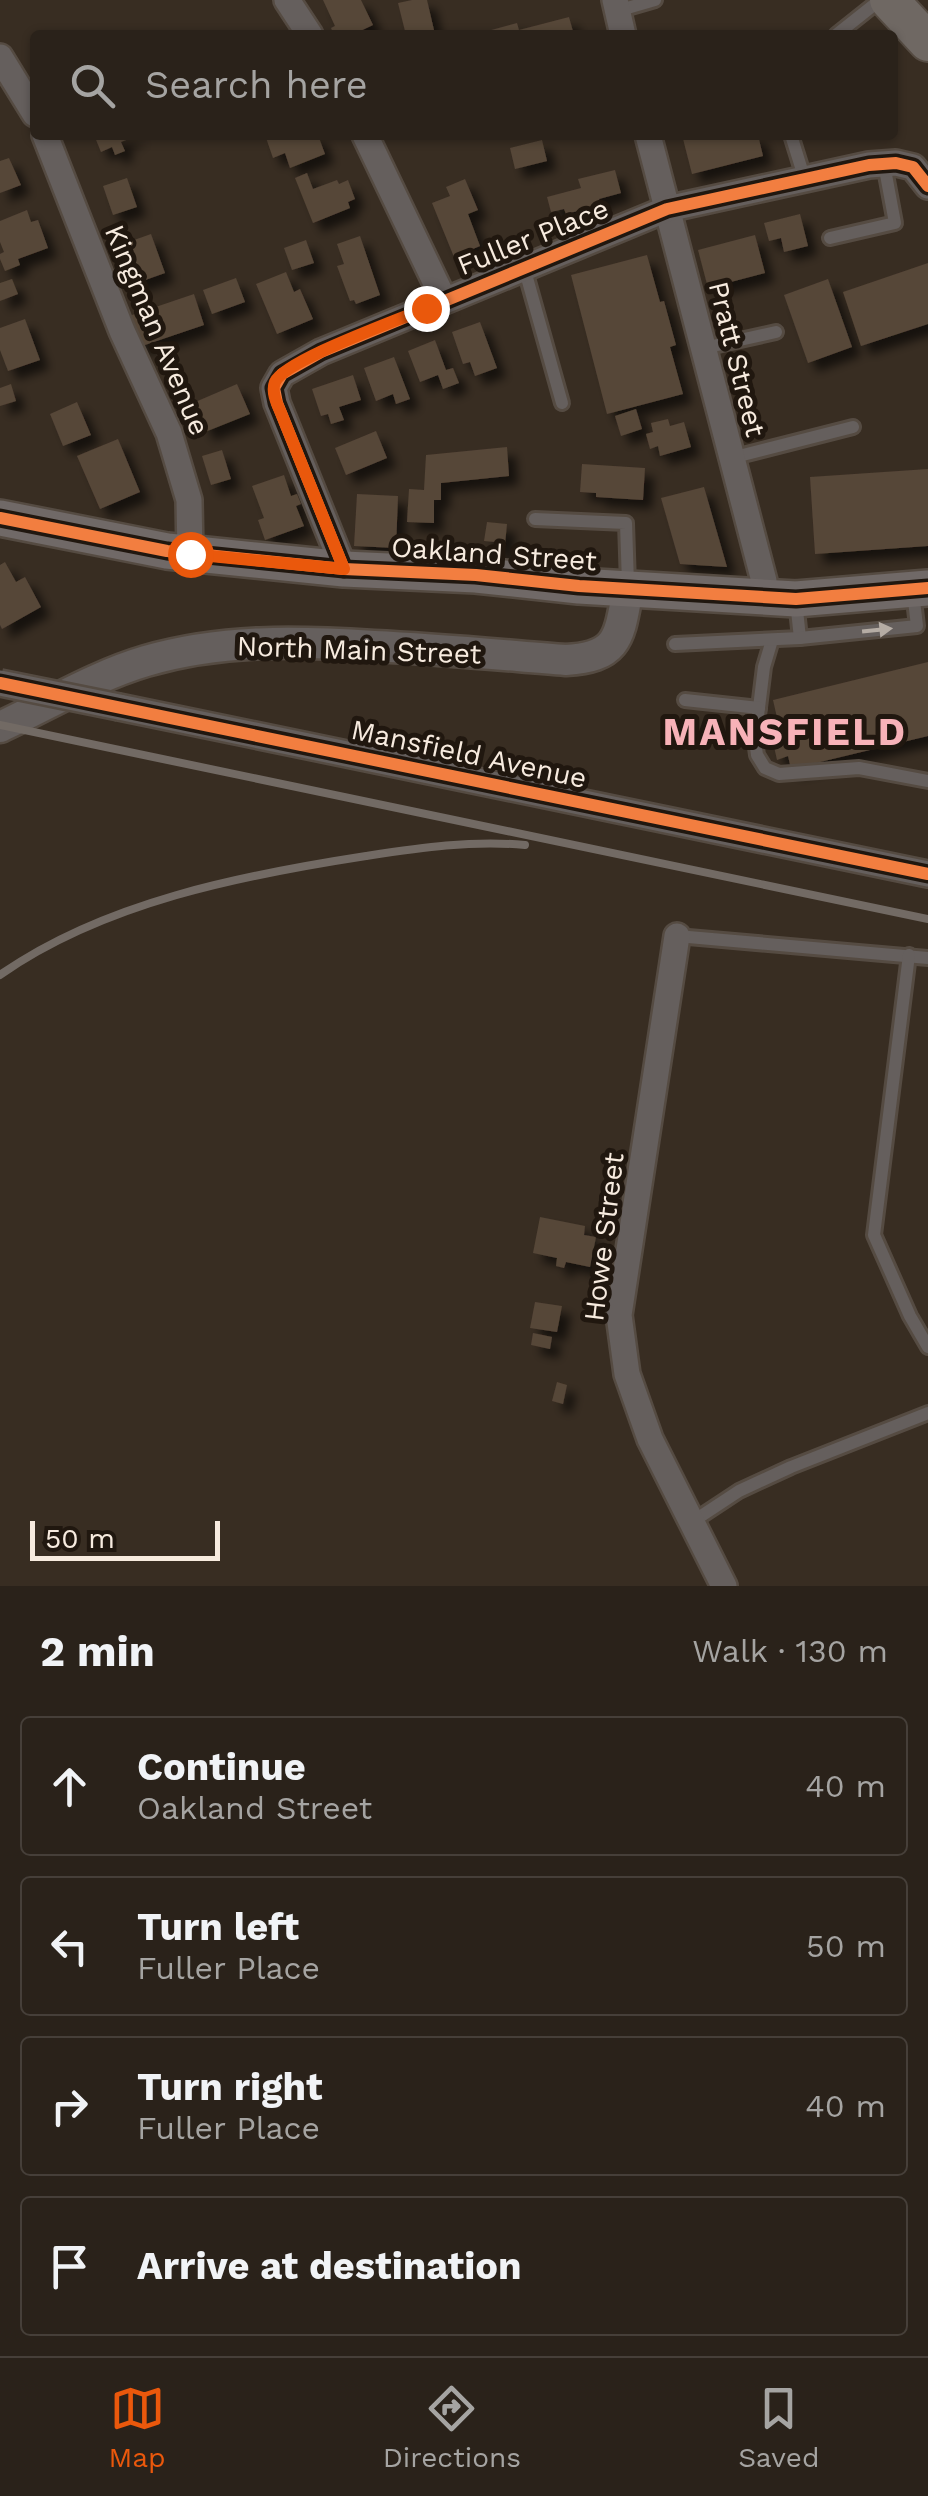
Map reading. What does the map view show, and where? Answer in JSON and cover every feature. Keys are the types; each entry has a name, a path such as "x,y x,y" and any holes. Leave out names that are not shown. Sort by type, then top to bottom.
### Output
{"main road":[{"path":"890,0 928,42"},
{"name":"Oakland Street","path":"0,518 190,554 344,569 780,598 921,589"}],"street":[{"path":"287,0 307,30"},
{"path":"0,57 30,106"},
{"name":"Kingman Avenue","path":"47,140 122,331 169,432 189,500 190,554"},
{"path":"367,140 444,300"},
{"name":"Pratt Street","path":"649,140 764,581 780,598"},
{"path":"884,164 912,166 928,186"},
{"name":"Fuller Place","path":"344,569 274,394 275,382 282,374 321,352 667,209 884,164"},
{"name":"North Main Street","path":"0,727 113,673 201,648 264,641 566,660 589,658 605,652 617,635 628,589"},
{"name":"Mansfield Avenue","path":"0,683 928,874"},
{"name":"Howe Street","path":"677,936 619,1315 627,1374 650,1440 724,1586"}],"lane":[{"path":"618,15 655,0"},
{"path":"842,30 880,0"},
{"path":"793,140 805,180"},
{"path":"830,238 895,223 884,164"},
{"path":"524,267 562,403"},
{"path":"704,348 776,332"},
{"path":"731,458 854,427"},
{"path":"535,520 626,523 628,589"},
{"path":"674,644 800,638 917,626 921,589"},
{"path":"780,598 800,638"},
{"path":"772,640 764,667 755,740 757,755 769,771 780,774 860,768 928,781"},
{"path":"685,700 759,708"},
{"path":"677,936 928,958"},
{"path":"909,954 874,1235 928,1347"},
{"path":"692,1522 739,1492 928,1413"}],"building":[{"path":"323,0 361,0 373,25 362,30 332,30 335,26"},
{"path":"427,0 434,30 405,30 398,3"},
{"path":"569,17 573,30 519,30"},
{"path":"517,23 519,30 491,30"},
{"path":"96,140 126,140 121,142 125,151 115,155 112,147 101,152"},
{"path":"267,140 320,140 325,154 290,168 285,153 273,158"},
{"path":"542,140 547,161 515,169 510,148"},
{"path":"683,140 759,140 763,156 692,174"},
{"path":"9,158 21,185 0,193 0,161"},
{"path":"615,170 621,193 599,199 601,205 566,214 564,209 551,212 547,197 581,188 578,179"},
{"path":"307,173 313,189 348,180 355,199 348,202 350,208 313,223 295,178"},
{"path":"127,178 137,207 113,215 103,186"},
{"path":"465,179 478,210 468,214 480,246 454,257 432,203 450,196 446,187"},
{"path":"27,210 31,222 38,220 48,248 18,259 20,265 5,271 0,259 4,252 0,221"},
{"path":"800,214 808,246 784,252 781,238 769,241 764,223"},
{"path":"151,234 165,273 134,284 120,245"},
{"path":"755,235 765,273 708,288 698,250"},
{"path":"360,236 380,295 356,304 350,301 337,266 344,264 337,244"},
{"path":"306,240 314,263 292,270 284,248"},
{"path":"647,255 676,345 670,347 683,394 607,414 571,275"},
{"path":"928,263 928,324 861,346 843,292"},
{"path":"286,272 294,292 300,289 313,319 277,334 256,284"},
{"path":"236,278 245,302 212,314 203,290"},
{"path":"12,279 18,294 0,301 0,283"},
{"path":"828,279 852,347 808,363 784,295"},
{"path":"194,294 204,325 139,347 129,316"},
{"path":"25,319 40,360 8,371 0,350 0,328"},
{"path":"480,322 497,368 475,376 470,362 463,364 452,332"},
{"path":"435,340 446,370 453,368 459,383 443,389 438,375 420,382 408,351"},
{"path":"394,357 410,399 396,404 393,394 376,401 364,368"},
{"path":"353,375 361,400 339,407 344,420 331,424 328,414 321,416 312,389"},
{"path":"11,384 16,401 0,406 0,388"},
{"path":"237,384 250,414 205,432 193,403"},
{"path":"77,402 91,435 63,446 50,414"},
{"path":"636,409 642,429 621,436 615,416"},
{"path":"668,419 670,426 684,422 691,447 660,456 658,446 650,449 646,434 653,432 651,423"},
{"path":"376,431 387,458 346,475 335,448"},
{"path":"118,439 140,492 100,509 77,456"},
{"path":"507,447 509,476 441,483 441,500 434,500 434,523 407,522 409,489 424,490 426,455"},
{"path":"222,450 231,479 211,485 202,456"},
{"path":"582,464 645,468 643,500 580,492"},
{"path":"928,469 928,546 815,554 810,477"},
{"path":"284,475 291,496 297,494 301,504 296,506 304,526 265,540 258,520 264,518 252,486"},
{"path":"704,487 727,567 680,564 661,498"},
{"path":"357,494 398,496 396,548 354,546"},
{"path":"487,522 507,524 504,554 494,552 495,542 484,541"},
{"path":"5,562 16,582 25,577 41,607 2,629 0,565"},
{"path":"928,662 928,736 791,769 788,756 777,760 769,724 778,722 773,700"},
{"path":"540,1217 585,1226 584,1235 596,1237 590,1267 566,1262 564,1268 556,1266 557,1258 533,1253"},
{"path":"535,1302 562,1306 557,1332 530,1328"},
{"path":"533,1333 552,1337 550,1349 531,1345"},
{"path":"557,1382 567,1385 563,1404 552,1401"}],"railway":[{"path":"0,725 928,919"},
{"path":"0,975 84,928 129,910 224,883 425,848 485,843 525,845"}],"cycle path":[{"path":"344,569 277,403 274,388 282,374 321,352 667,209 869,165 896,163 913,167 928,186"},
{"path":"0,518 167,551 344,569 796,599 928,588"},
{"path":"0,683 928,874"}],"district":[{"name":"MANSFIELD","path":"785,732"}],"route":[{"path":"190,554 344,569 281,413 274,394 275,382 321,352 426,308"}]}
